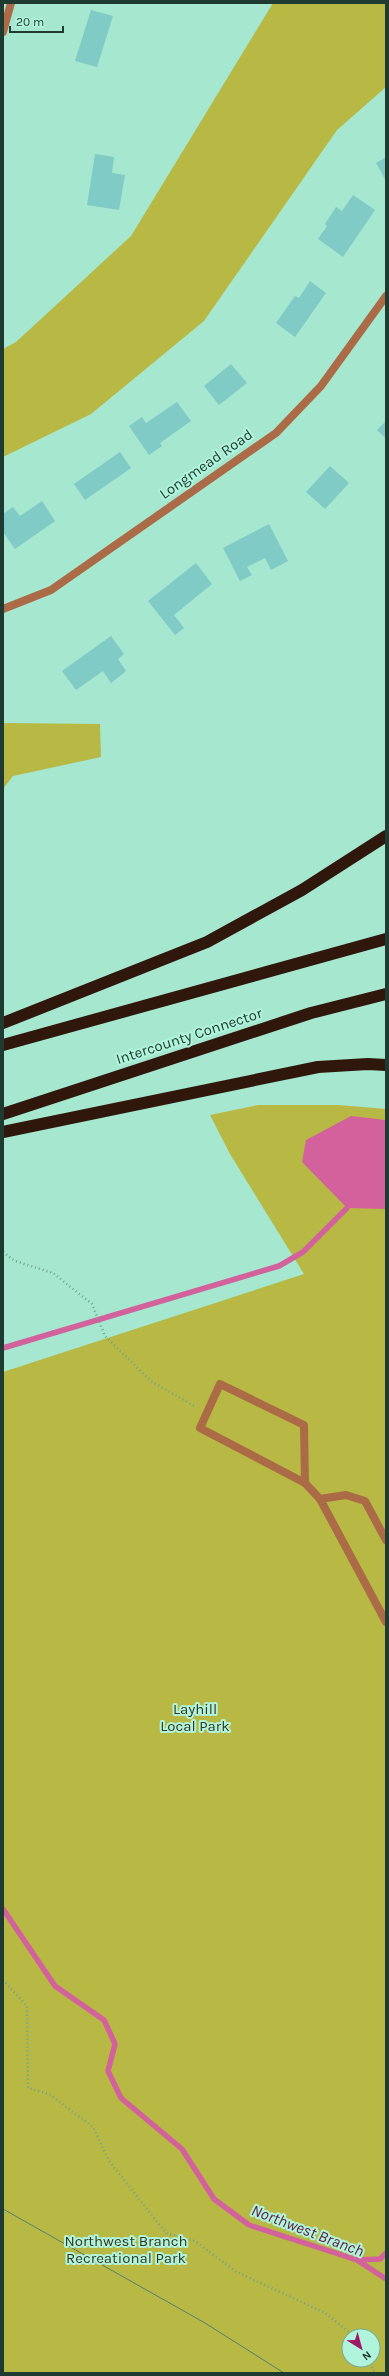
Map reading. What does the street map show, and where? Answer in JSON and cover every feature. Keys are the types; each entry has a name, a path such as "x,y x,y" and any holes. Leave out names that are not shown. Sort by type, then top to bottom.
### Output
{"highway":[{"path":"3,1023 207,942 302,890 386,836"},
{"path":"3,1045 386,939"},
{"name":"Intercounty Connector","path":"3,1114 310,1013 386,994"},
{"path":"3,1132 318,1067 368,1064 386,1065"}],"street":[{"path":"3,32 11,3"},
{"name":"Longmead Road","path":"3,609 50,590 276,433 321,386 386,296"},
{"path":"305,1483 304,1425 220,1384 200,1428 305,1483 320,1499 386,1622"},
{"path":"320,1499 346,1495 365,1501 386,1540"}],"path":[{"path":"3,1252 15,1260 52,1272 86,1299 92,1304 105,1336 151,1381 190,1404"},
{"path":"3,1980 27,2006 28,2088 49,2094 93,2127 109,2161 166,2233 195,2241 235,2272 325,2313 344,2328"}],"green space":[{"path":"273,3 386,3 386,87 337,130 204,321 91,414 3,457 3,349 16,342 131,236"},
{"path":"3,723 100,724 101,757 13,776 3,789"},
{"name":"Layhill Local Park","path":"258,1105 339,1105 386,1109 386,2373 3,2373 3,1372 304,1274 230,1154 210,1115"}],"shaded area":[{"path":"351,1116 386,1120 386,1209 347,1208 302,1162 306,1140"}],"building":[{"path":"91,10 113,16 97,67 75,61"},
{"path":"95,154 114,157 112,173 125,175 119,210 87,205"},
{"path":"386,157 386,181 376,163"},
{"path":"353,195 375,210 343,257 318,239 327,226 325,224 336,207 342,211"},
{"path":"310,281 326,293 295,337 276,323 295,296 299,298"},
{"path":"231,364 247,383 219,405 204,386"},
{"path":"177,402 191,421 160,443 162,446 149,455 129,426 142,417 146,423"},
{"path":"386,421 386,439 377,430"},
{"path":"120,452 131,468 85,500 74,484"},
{"path":"330,466 349,483 325,509 306,492"},
{"path":"42,501 55,521 15,549 3,532 3,514 13,507 20,516"},
{"path":"269,524 288,561 271,570 265,558 247,567 252,575 240,581 223,548"},
{"path":"196,563 212,584 174,615 184,628 175,635 148,601"},
{"path":"111,636 124,654 118,659 126,671 111,683 103,671 76,690 62,671"}],"waterway":[{"path":"3,1348 279,1266 303,1252 347,1208"},
{"name":"Northwest Branch","path":"3,1909 55,1986 104,2020 115,2044 108,2071 121,2098 182,2149 214,2199 249,2225 357,2260 386,2279"},
{"path":"357,2260 380,2259 386,2253"}],"tram line":[{"path":"3,2209 205,2323 284,2373"}],"park label":[{"name":"Northwest Branch Recreational Park","path":"126,2250"}]}
